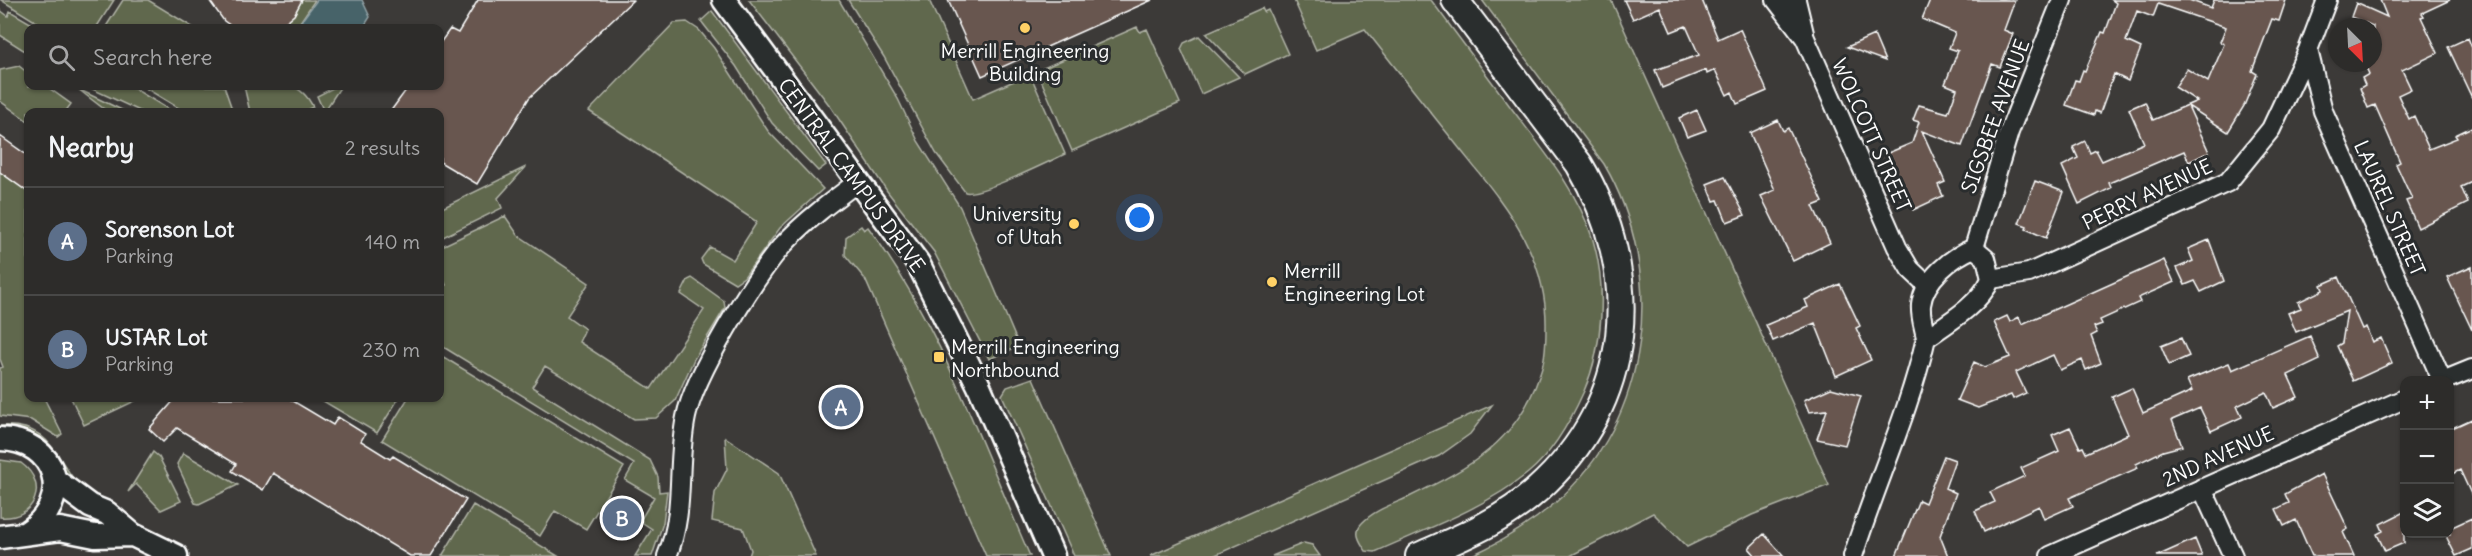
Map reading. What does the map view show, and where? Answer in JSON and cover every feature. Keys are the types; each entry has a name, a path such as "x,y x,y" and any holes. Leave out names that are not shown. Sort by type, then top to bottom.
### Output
{"main road":[{"path":"1419,556 1485,526 1512,510 1558,470 1592,423 1604,396 1614,366 1622,308 1621,284 1614,240 1591,184 1573,156 1455,0"}],"street":[{"name":"CENTRAL CAMPUS DRIVE","path":"724,0 918,263 944,312 1053,556"},
{"name":"WOLCOTT STREET","path":"1776,0 1805,38 1897,247 1910,269 1928,286"},
{"path":"1796,0 1805,38"},
{"name":"SIGSBEE AVENUE","path":"1974,248 2009,132 2062,0"},
{"name":"PERRY AVENUE","path":"1991,279 2029,273 2228,182 2271,129 2308,50 2327,0"},
{"name":"LAUREL STREET","path":"2308,50 2323,111 2441,376"},
{"path":"667,556 680,510 680,450 686,415 695,386 744,301 781,247 812,218 859,181"},
{"path":"1853,556 1920,365 1926,338 1921,303 1928,286 1950,262 1974,248 1986,258 1991,279 1977,298 1926,338"},
{"path":"2454,376 2472,369"},
{"name":"2ND AVENUE","path":"2050,556 2400,401"},
{"path":"0,439 15,439 31,446 44,457 55,480 56,493 47,515 26,533"},
{"path":"55,480 90,507 107,513 133,535 176,556"},
{"path":"2202,488 2233,556"},
{"path":"0,537 10,538 26,533 60,529 95,536 133,535"}],"green space":[{"path":"1,0 114,0 99,24 40,24"},
{"path":"123,0 148,0 187,24 108,24"},
{"path":"302,0 315,0 299,24 283,24 294,15"},
{"path":"749,0 839,0 898,99 918,141 960,207 1019,346 989,359 934,252 887,191 830,106"},
{"path":"848,0 929,0 973,99 1030,74 1065,154 998,184 965,192 936,153 884,57"},
{"path":"1294,0 1431,0 1570,189 1587,222 1600,277 1601,317 1590,374 1567,424 1545,456 1511,486 1473,508 1375,552 1366,551 1358,537 1359,526 1367,518 1471,463 1505,435 1519,417 1531,397 1543,363 1546,334 1544,300 1539,274 1530,250 1503,204 1365,29 1316,50"},
{"path":"1482,0 1611,0 1829,485 1752,515 1687,547 1653,513 1570,556 1470,556 1504,539 1535,519 1555,503 1588,469 1612,430 1630,387 1640,342 1642,297 1637,251 1624,206 1604,164"},
{"path":"1262,8 1264,12 1268,10 1288,54 1245,74 1206,33"},
{"path":"0,10 8,16 10,11 32,24 24,24 24,50 0,35"},
{"path":"712,11 826,165 818,171 772,123 736,66 701,21"},
{"path":"687,22 699,30 714,48 768,131 823,189 780,228 744,277 735,283 703,264 701,259 710,247 733,260 757,222 589,111 674,23"},
{"path":"1137,27 1140,32 1147,29 1180,103 1072,151 1037,71"},
{"path":"1199,36 1239,77 1201,94 1181,49 1184,43"},
{"path":"19,66 24,70 24,90 52,90 71,104 68,108 24,108 24,118 0,101 0,70"},
{"path":"79,90 118,108 103,108"},
{"path":"95,90 137,90 166,108 133,108"},
{"path":"149,90 225,90 232,108 178,108"},
{"path":"245,90 300,90 313,107 311,108 249,108"},
{"path":"329,90 338,90 327,108 322,108 317,96"},
{"path":"526,167 498,198 502,208 444,237 444,207"},
{"path":"0,172 24,189 24,402 46,402 62,434 58,437 31,420 0,416 0,368 3,367 0,359"},
{"path":"505,216 518,235 589,283 567,316 585,329 579,342 651,389 704,310 681,294 688,280 692,278 724,301 725,308 694,359 675,401 656,418 634,419 545,366 532,387 650,460 658,477 659,492 667,491 663,523 652,556 635,556 652,529 641,519 654,497 625,480 634,464 444,347 444,286 446,285 444,245"},
{"path":"861,226 864,230 868,227 894,265 938,345 1030,556 986,556 865,279 845,255 846,237"},
{"path":"444,357 624,467 586,529 555,511 540,536 382,440 406,402 444,402"},
{"path":"1033,378 1111,556 1074,556 1002,395 1007,387"},
{"path":"73,402 133,402 84,425"},
{"path":"325,402 396,402 377,433"},
{"path":"1492,405 1470,434 1439,456 1213,556 1150,556"},
{"path":"0,426 16,426 39,434 54,450 76,482 66,476 57,459 0,431"},
{"path":"725,437 779,473 816,556 749,556 751,550 743,528 712,521 715,493 727,469"},
{"path":"153,452 159,457 181,501 161,510 136,484 128,492"},
{"path":"183,453 238,485 199,504 195,503 177,464"},
{"path":"0,460 21,463 30,471 35,481 34,499 30,507 22,513 0,517"},
{"path":"473,505 558,556 442,556"},
{"path":"1304,543 1312,545 1320,556 1272,556"}],"water":[{"path":"317,0 362,0 370,17 366,24 299,24"}],"building":[{"path":"209,0 302,0 294,15 283,24 228,24"},
{"path":"478,0 633,0 529,98 477,184 444,164 444,108 393,108 406,90 444,90 444,37 450,29 458,33"},
{"name":"Merrill Engineering Building","path":"948,0 1152,0 982,76"},
{"path":"1624,0 1702,0 1718,39 1740,29 1767,91 1737,104 1732,92 1727,95 1715,70 1707,74 1706,70 1662,88 1655,70 1699,55 1686,26 1671,32 1660,7 1633,19"},
{"path":"1930,0 2015,0 2004,30 2013,34 2000,67 1992,64 1962,146 1922,131 1945,182 1938,185 1943,196 1913,210 1888,153 1912,143 1919,122 1913,120 1919,105 1948,113 1957,89 1945,84 1958,51 1949,48 1955,33 1922,19"},
{"path":"2112,0 2189,0 2211,8 2214,0 2286,0 2279,21 2272,19 2252,71 2257,74 2244,106 2228,132 2188,106 2209,152 2189,162 2184,151 2109,183 2111,188 2079,204 2062,166 2078,158 2073,147 2085,141 2090,153 2096,150 2102,161 2144,143 2129,109 2145,102 2153,120 2197,101 2175,87 2187,69 2208,82 2224,44 2220,42 2226,27 2158,4 2153,17 2137,11 2126,41 2141,48 2128,81 2114,74 2100,113 2095,111 2094,115 2066,105 2075,80 2079,81 2102,32 2105,33 2116,3"},
{"path":"2380,0 2450,0 2422,13 2424,16 2421,17 2438,53 2402,70 2411,89 2398,95 2409,119 2414,116 2429,149 2457,138 2455,135 2472,127 2472,182 2461,187 2468,203 2418,228 2406,201 2412,199 2396,164 2400,162 2375,105 2368,108 2360,88 2365,85 2362,78 2369,74 2368,72 2382,72 2382,18 2351,17 2356,3 2387,17"},
{"path":"1874,35 1885,61 1847,47"},
{"path":"2468,38 2472,48 2472,98 2448,47"},
{"path":"1697,110 1706,130 1687,137 1679,118"},
{"path":"1778,120 1783,131 1788,128 1823,202 1813,206 1830,243 1793,261 1761,196 1775,190 1750,133"},
{"path":"0,136 24,153 24,189 0,172"},
{"path":"1725,177 1745,215 1727,222 1718,200 1714,201 1707,184"},
{"path":"2035,181 2064,192 2046,238 2026,229 2027,226 2019,223"},
{"path":"2209,240 2224,281 2201,292 2195,281 2185,285 2177,268 2193,261 2188,249"},
{"path":"2164,260 2174,282 2138,298 2140,302 2100,320 2102,324 2094,327 2097,333 2091,336 2101,363 2086,370 2082,360 2060,370 2053,355 2016,372 2026,393 2013,399 2011,395 1978,408 1957,400 1974,362 1985,367 2010,357 1994,322 2007,316 2010,322 2019,317 2022,324"},
{"path":"2472,266 2472,330 2447,277"},
{"path":"2339,277 2362,329 2366,327 2372,342 2381,338 2392,363 2353,381 2337,346 2342,343 2347,311 2296,332 2288,313 2301,308 2298,302 2323,290 2321,285"},
{"path":"1840,284 1860,326 1856,328 1871,360 1836,376 1815,323 1773,341 1766,325 1808,307 1805,300"},
{"path":"2310,336 2320,360 2288,375 2298,397 2273,408 2266,392 2237,406 2242,417 2211,431 2200,408 2172,420 2182,446 2163,451 2136,464 2138,468 2069,498 2073,506 2044,519 2039,506 1984,532 1975,511 1995,502 1990,492 2025,476 2021,468 2059,451 2052,435 2070,427 2080,448 2083,447 2086,453 2128,434 2112,397 2132,388 2143,413 2192,391 2187,380 2229,363 2232,370"},
{"path":"2181,338 2189,356 2169,365 2161,346"},
{"path":"1831,388 1861,396 1845,445 1817,439 1827,410 1809,412 1804,400"},
{"path":"173,402 295,402 333,425 338,417 365,434 361,441 390,459 393,456 466,500 431,556 410,556 273,473 263,490 232,471 236,464 177,428 163,442 149,429"},
{"path":"2472,419 2472,496 2460,470 2454,473 2454,427"},
{"path":"1944,456 1955,460 1945,488 1956,493 1940,536 1948,556 1896,556 1919,500 1925,503"},
{"path":"2322,474 2348,529 2343,532 2354,556 2312,556 2296,520 2284,526 2276,509 2289,503 2285,494"},
{"path":"2400,514 2400,538 2404,538 2404,543 2385,551 2377,534 2383,531 2380,524"},
{"path":"2472,518 2472,549 2456,556 2447,538 2454,538 2454,526"},
{"path":"1764,534 1784,556 1756,556 1749,548"},
{"path":"2195,539 2202,556 2157,556"}],"place":[{"name":"Merrill Engineering Building","path":"1025,28"},
{"name":"University of Utah","path":"1074,224"},
{"name":"Merrill Engineering Lot","path":"1272,282"},
{"name":"Merrill Engineering Northbound","path":"939,357"},
{"name":"Sorenson Lot","path":"841,407"},
{"name":"USTAR Lot","path":"622,518"}]}
